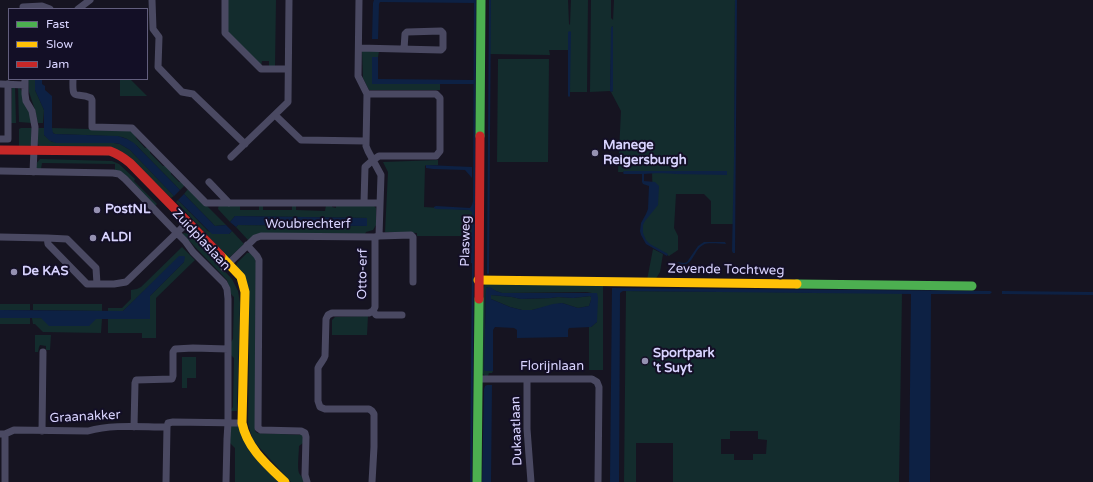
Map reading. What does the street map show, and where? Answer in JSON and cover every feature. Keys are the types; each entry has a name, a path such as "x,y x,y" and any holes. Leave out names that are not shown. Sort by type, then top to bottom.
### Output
{"street":[{"path":"79,8 90,0"},
{"path":"152,0 153,29 159,37 158,67 182,92 194,94 245,144"},
{"path":"225,0 225,33 261,69 288,69"},
{"path":"231,157 288,102 289,0"},
{"path":"359,0 358,76 367,94 366,146 381,175 377,236"},
{"name":"Plasweg","path":"477,482 481,0"},
{"path":"23,5 42,6 47,8"},
{"path":"358,48 441,50 443,48 443,33 407,32 405,34 404,49"},
{"name":"Woubrechterf","path":"73,80 74,95 88,96 92,100 92,127 132,128 206,203 380,203"},
{"path":"0,84 25,82 24,94 32,111 35,127 33,172"},
{"path":"0,139 8,139 8,84"},
{"path":"364,203 365,167 373,160 380,156 436,156 440,151 440,98 436,94 367,94"},
{"path":"275,115 301,140 366,142"},
{"name":"Zuidplaslaan","path":"0,150 33,154 107,157 115,159 123,164 183,227 185,241 193,252 224,283 227,289 228,299 228,423 226,482"},
{"name":"Zuidplaslaan","path":"0,157 33,154"},
{"name":"Zuidplaslaan","path":"0,171 119,174 183,227 226,266 241,277 245,286 246,302 244,318 242,422 245,436 251,446 285,482"},
{"path":"209,182 229,203"},
{"path":"47,238 48,244 87,284 114,284 126,282 183,227"},
{"name":"Woubrechterf","path":"226,266 255,238 261,236 411,236 413,237 413,282"},
{"name":"Otto-erf","path":"372,482 374,414 369,409 325,409 320,407 318,401 318,368 325,356 326,319 328,315 332,313 369,313 375,308 377,236"},
{"path":"0,237 67,239 96,268 97,284"},
{"path":"247,245 259,260 258,428 261,430 301,431 305,433 305,475 307,482"},
{"name":"Zevende Tochtweg","path":"478,280 972,286"},
{"name":"Otto-erf","path":"373,311 376,315 402,316"},
{"path":"134,427 136,380 172,379 174,349 228,348"},
{"path":"42,431 43,352"},
{"name":"Florijnlaan","path":"479,379 592,379 597,382 599,387 598,482"},
{"name":"Dukaatlaan","path":"527,379 527,429 531,482"},
{"name":"Graanakker","path":"5,482 3,434 14,430 88,431 114,426 167,427 168,423 173,422 242,422"},
{"path":"166,482 167,427"}],"green space":[{"path":"228,0 276,0 275,67 269,66 269,61 262,61 261,66 228,32"},
{"path":"490,0 568,0 570,25 571,0 588,0 587,92 570,92 570,32 568,32 568,50 549,50 550,55 490,54"},
{"path":"591,0 611,0 611,18 613,20 614,0 735,0 734,224 711,224 711,201 704,194 676,194 674,228 678,236 678,250 669,256 646,243 643,236 642,224 653,204 652,172 727,171 618,172 621,111 611,92 613,91 613,27 612,26 610,91 590,92"},
{"path":"362,51 379,51 378,57 372,57 372,84 440,84 440,90 369,90 363,78"},
{"path":"498,59 549,59 548,162 497,162"},
{"path":"28,80 35,80 35,90 44,110 43,123 38,123 29,92"},
{"path":"120,80 131,80 147,96 120,96"},
{"path":"12,86 15,86 16,123 11,123"},
{"path":"18,87 25,98 32,123 19,122"},
{"path":"32,128 30,146 19,148 19,129"},
{"path":"38,128 44,128 44,135 52,142 120,144 130,150 174,196 171,198 130,159 39,146"},
{"path":"52,128 132,131 145,148 148,147 150,149 150,153 163,166 166,166 171,171 171,174 179,182 182,182 185,185 180,190 137,146 127,139 108,136 55,134 52,132"},
{"path":"40,159 112,161 119,164 135,179 134,181 157,204 155,206 115,171 115,164 42,163 41,169 37,169 35,165"},
{"path":"438,160 438,165 425,166 424,207 471,210 472,236 417,236 417,233 385,232 388,172 383,162"},
{"path":"188,189 226,225 215,226 184,194"},
{"path":"178,200 208,231 229,234 232,231 244,244 230,257 228,257 176,202"},
{"path":"219,204 240,204 240,210 259,210 259,205 263,205 263,210 292,210 292,205 296,205 296,210 325,211 326,205 332,205 332,207 336,208 336,205 374,206 376,208 376,225 373,230 366,232 365,234 262,233 248,240 236,227 238,225 367,226 367,218 235,216 230,222 218,209"},
{"path":"182,234 189,234 232,279 238,291 240,303 237,411 230,411 233,407 234,358 231,355 231,342 233,339 234,297 231,294 227,280"},
{"path":"182,247 195,260 156,298 156,338 142,338 142,333 108,333 108,319 150,319 150,296 184,262 184,256 179,257 123,311 108,311 108,308 122,308 131,299 131,290 141,287"},
{"path":"653,249 663,254 660,272 655,280 647,280"},
{"path":"247,253 250,253 255,258 256,263 255,431 257,433 304,435 303,443 299,446 298,471 304,482 291,482 253,440 248,424 249,327 236,267 237,263"},
{"path":"603,283 603,370 589,370 589,327 597,322 597,294 587,292 502,293 488,287 486,288 485,326 486,371 493,371 492,373 489,373 488,376 485,376 482,373 482,291 485,284"},
{"path":"626,291 902,293 899,482 673,482 673,443 636,443 636,482 624,482","holes":["730,431 758,431 758,439 767,440 766,454 753,454 753,460 734,460 734,454 721,454 721,439 730,439"]},
{"path":"491,295 521,299 558,297 573,298 590,296 591,300 589,306 578,308 562,303 532,310 522,310 491,299"},
{"path":"0,304 30,304 30,310 0,310"},
{"path":"33,304 102,304 102,311 33,310"},
{"path":"368,316 367,335 332,335 332,320 335,317"},
{"path":"0,318 30,318 30,324 0,324"},
{"path":"32,318 102,319 101,333 43,332 35,324 33,324"},
{"path":"35,335 51,335 50,350 46,350 46,346 40,345 38,352 35,352"},
{"path":"182,357 196,357 196,378 187,378 187,388 182,388"},
{"path":"235,424 239,426 281,482 235,482 235,448 230,443 230,427"}],"water":[{"path":"374,0 475,0 475,3 380,2 378,39 372,39"},
{"path":"735,0 737,0 735,253 733,253 732,251"},
{"path":"612,26 613,91 611,92 610,91"},
{"path":"568,32 571,32 569,97"},
{"path":"372,57 378,57 378,79 474,80 474,84 372,84"},
{"path":"35,80 42,80 45,90 52,96 53,133 118,136 127,139 134,143 180,190 174,196 130,150 120,144 56,143 50,141 44,135 44,110 35,90"},
{"path":"426,165 472,167 472,178 465,170 433,169 426,168"},
{"path":"624,171 727,171 727,175 664,173 644,174 644,181 655,182 659,186 658,205 645,221 643,225 643,233 646,240 650,244 668,254 667,256 646,244 641,235 641,223 648,209 649,186 643,184 642,174 624,174"},
{"path":"184,194 215,226 226,225 232,231 229,234 212,234 178,200"},
{"path":"473,201 475,202 474,263 471,263 472,212 469,210 436,209 434,207 470,208"},
{"path":"235,216 367,218 367,226 238,225 236,227 230,222"},
{"path":"704,242 725,242 726,244 705,244 686,264 677,262 687,262 698,246"},
{"path":"179,256 185,257 184,262 150,296 150,319 96,319 89,326 49,326 41,318 0,318 0,310 123,311"},
{"path":"490,287 502,293 597,293 597,322 591,327 569,328 568,337 517,338 517,330 514,328 495,327 493,330 493,371 486,371 484,370 486,288","holes":["491,295 521,299 558,297 573,298 590,296 591,300 589,306 578,308 562,303 532,310 522,310 491,299"]},
{"path":"612,288 992,292 990,294 931,294 930,482 909,482 911,294 623,291 620,293 619,482 610,482"},
{"path":"1002,291 1093,292 1093,295 1002,294"},
{"path":"487,385 492,385 491,482 482,482 484,389"}],"waterway":[{"path":"474,203 475,0"},
{"path":"488,273 490,0"},
{"path":"471,482 473,261"}],"traffic: fast":[{"path":"480,136 481,0"},
{"path":"797,284 972,286"},
{"path":"477,482 479,299"}],"traffic: slow":[{"path":"221,256 241,277 245,292 242,423 248,440 253,448 271,469 285,482"},
{"path":"478,280 797,284"}],"traffic: jam":[{"path":"479,299 480,136"},
{"path":"0,150 110,151 116,153 130,163 221,256"}],"place":[{"name":"Manege Reigersburgh","path":"595,153"},
{"name":"PostNL","path":"97,210"},
{"name":"ALDI","path":"93,238"},
{"name":"De KAS","path":"14,272"},
{"name":"Sportpark 't Suyt","path":"645,361"}]}
